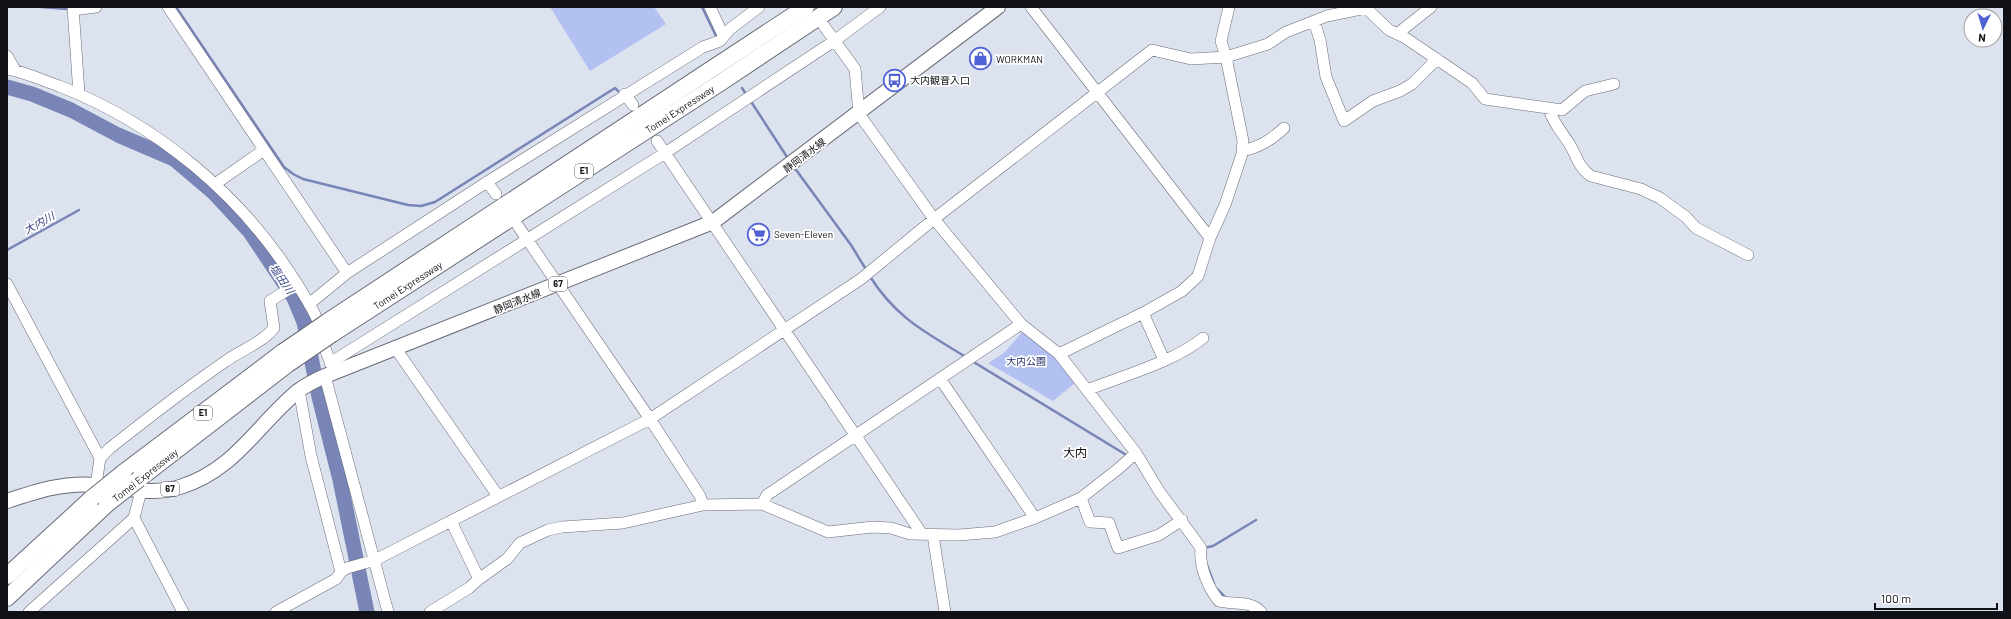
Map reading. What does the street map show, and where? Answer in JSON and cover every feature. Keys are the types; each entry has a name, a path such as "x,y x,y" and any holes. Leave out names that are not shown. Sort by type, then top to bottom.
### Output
{"highway":[{"name":"Tomei Expressway","path":"7,576 94,491 123,473 285,358 806,7"},
{"name":"Tomei Expressway","path":"330,328 723,81 834,7"},
{"name":"Tomei Expressway","path":"7,598 107,504 140,485 285,358"}],"main road":[{"name":"静岡清水線","path":"7,501 41,489 67,484 94,491 140,485 162,491 180,487 205,477 227,463 299,390 330,370 396,349 713,222 859,114 998,7"}],"street":[{"path":"79,94 73,8 96,7"},
{"path":"168,7 347,273"},
{"path":"710,7 718,40"},
{"path":"309,304 347,273 487,182 625,94 718,40 759,7"},
{"path":"330,370 527,239 665,153 834,41 880,7"},
{"path":"1031,7 1210,238"},
{"path":"1059,354 1144,313 1182,291 1198,276 1210,238 1225,205 1242,151 1242,132 1226,57 1221,41 1229,7"},
{"path":"1397,34 1431,7"},
{"path":"276,612 336,580 344,570 374,561 650,419 861,280 934,219 1152,50 1192,59 1226,57 1268,44 1286,32 1314,21 1325,11 1366,8 1389,30 1437,59 1472,83 1485,99 1562,110 1585,91 1614,84"},
{"path":"1314,21 1320,40 1326,77 1344,121 1372,101 1400,91 1412,84 1437,59"},
{"path":"824,26 854,69 859,114 934,219 1021,324 1059,354 1136,453 1159,491 1182,520 1201,548 1200,556 1207,580 1214,595 1219,601 1242,603 1257,608 1261,612"},
{"path":"7,56 11,69 79,94 162,141 215,184 240,208 276,251 309,304 318,322 330,370 336,424 388,612"},
{"path":"625,94 633,105"},
{"path":"1549,109 1554,122 1570,145 1580,166 1586,173 1591,176 1641,189 1660,198 1686,217 1696,228 1748,255"},
{"path":"1242,151 1255,148 1269,142 1284,128"},
{"path":"657,141 713,222 784,330 928,535 945,612"},
{"path":"215,184 264,150"},
{"path":"487,182 496,194"},
{"path":"518,226 650,419 700,496 703,506"},
{"path":"7,284 100,458 94,491"},
{"path":"100,458 181,393 227,360 269,335 274,328 270,302 297,284"},
{"path":"1144,313 1164,360"},
{"path":"762,504 767,495 857,436 1021,324"},
{"path":"1087,390 1164,360 1193,346 1203,338"},
{"path":"396,349 498,496"},
{"path":"940,380 1035,518"},
{"path":"299,390 311,456 344,570"},
{"path":"430,612 469,588 478,579 507,560 520,543 548,530 562,526 623,523 703,506 762,504 828,532 873,527 891,528 910,534 928,535 995,532 1035,518 1081,498 1136,453"},
{"path":"29,612 134,518 140,485"},
{"path":"1081,498 1090,522 1109,523 1118,548 1159,534 1182,520"},
{"path":"134,518 184,612"},
{"path":"451,521 478,579"}],"green space":[{"path":"550,7 654,7 666,24 590,71"},
{"name":"大内公園","path":"1023,331 1056,357 1075,383 1053,401 988,363 1004,353"}],"waterway":[{"path":"41,7 66,9"},
{"path":"176,7 284,167 303,179 408,205 421,206 435,202 615,88 618,91"},
{"path":"702,7 717,38"},
{"name":"塩田川","path":"7,87 32,94 71,110 118,135 174,159 213,192 250,232 294,298 304,322 319,397 340,480 367,612"},
{"path":"742,88 747,96"},
{"path":"750,100 789,160"},
{"path":"794,167 851,245 867,271"},
{"name":"大内川","path":"7,250 79,210"},
{"path":"869,275 879,290 912,323 966,357"},
{"path":"972,361 1128,456"},
{"path":"1204,548 1213,546 1256,520"},
{"path":"1207,565 1214,584"},
{"path":"1217,589 1226,598"}],"place":[{"name":"WORKMAN","path":"980,59"},
{"name":"大内観音入口","path":"894,80"},
{"name":"Seven-Eleven","path":"759,234"}],"district":[{"name":"大内","path":"1075,453"}]}
